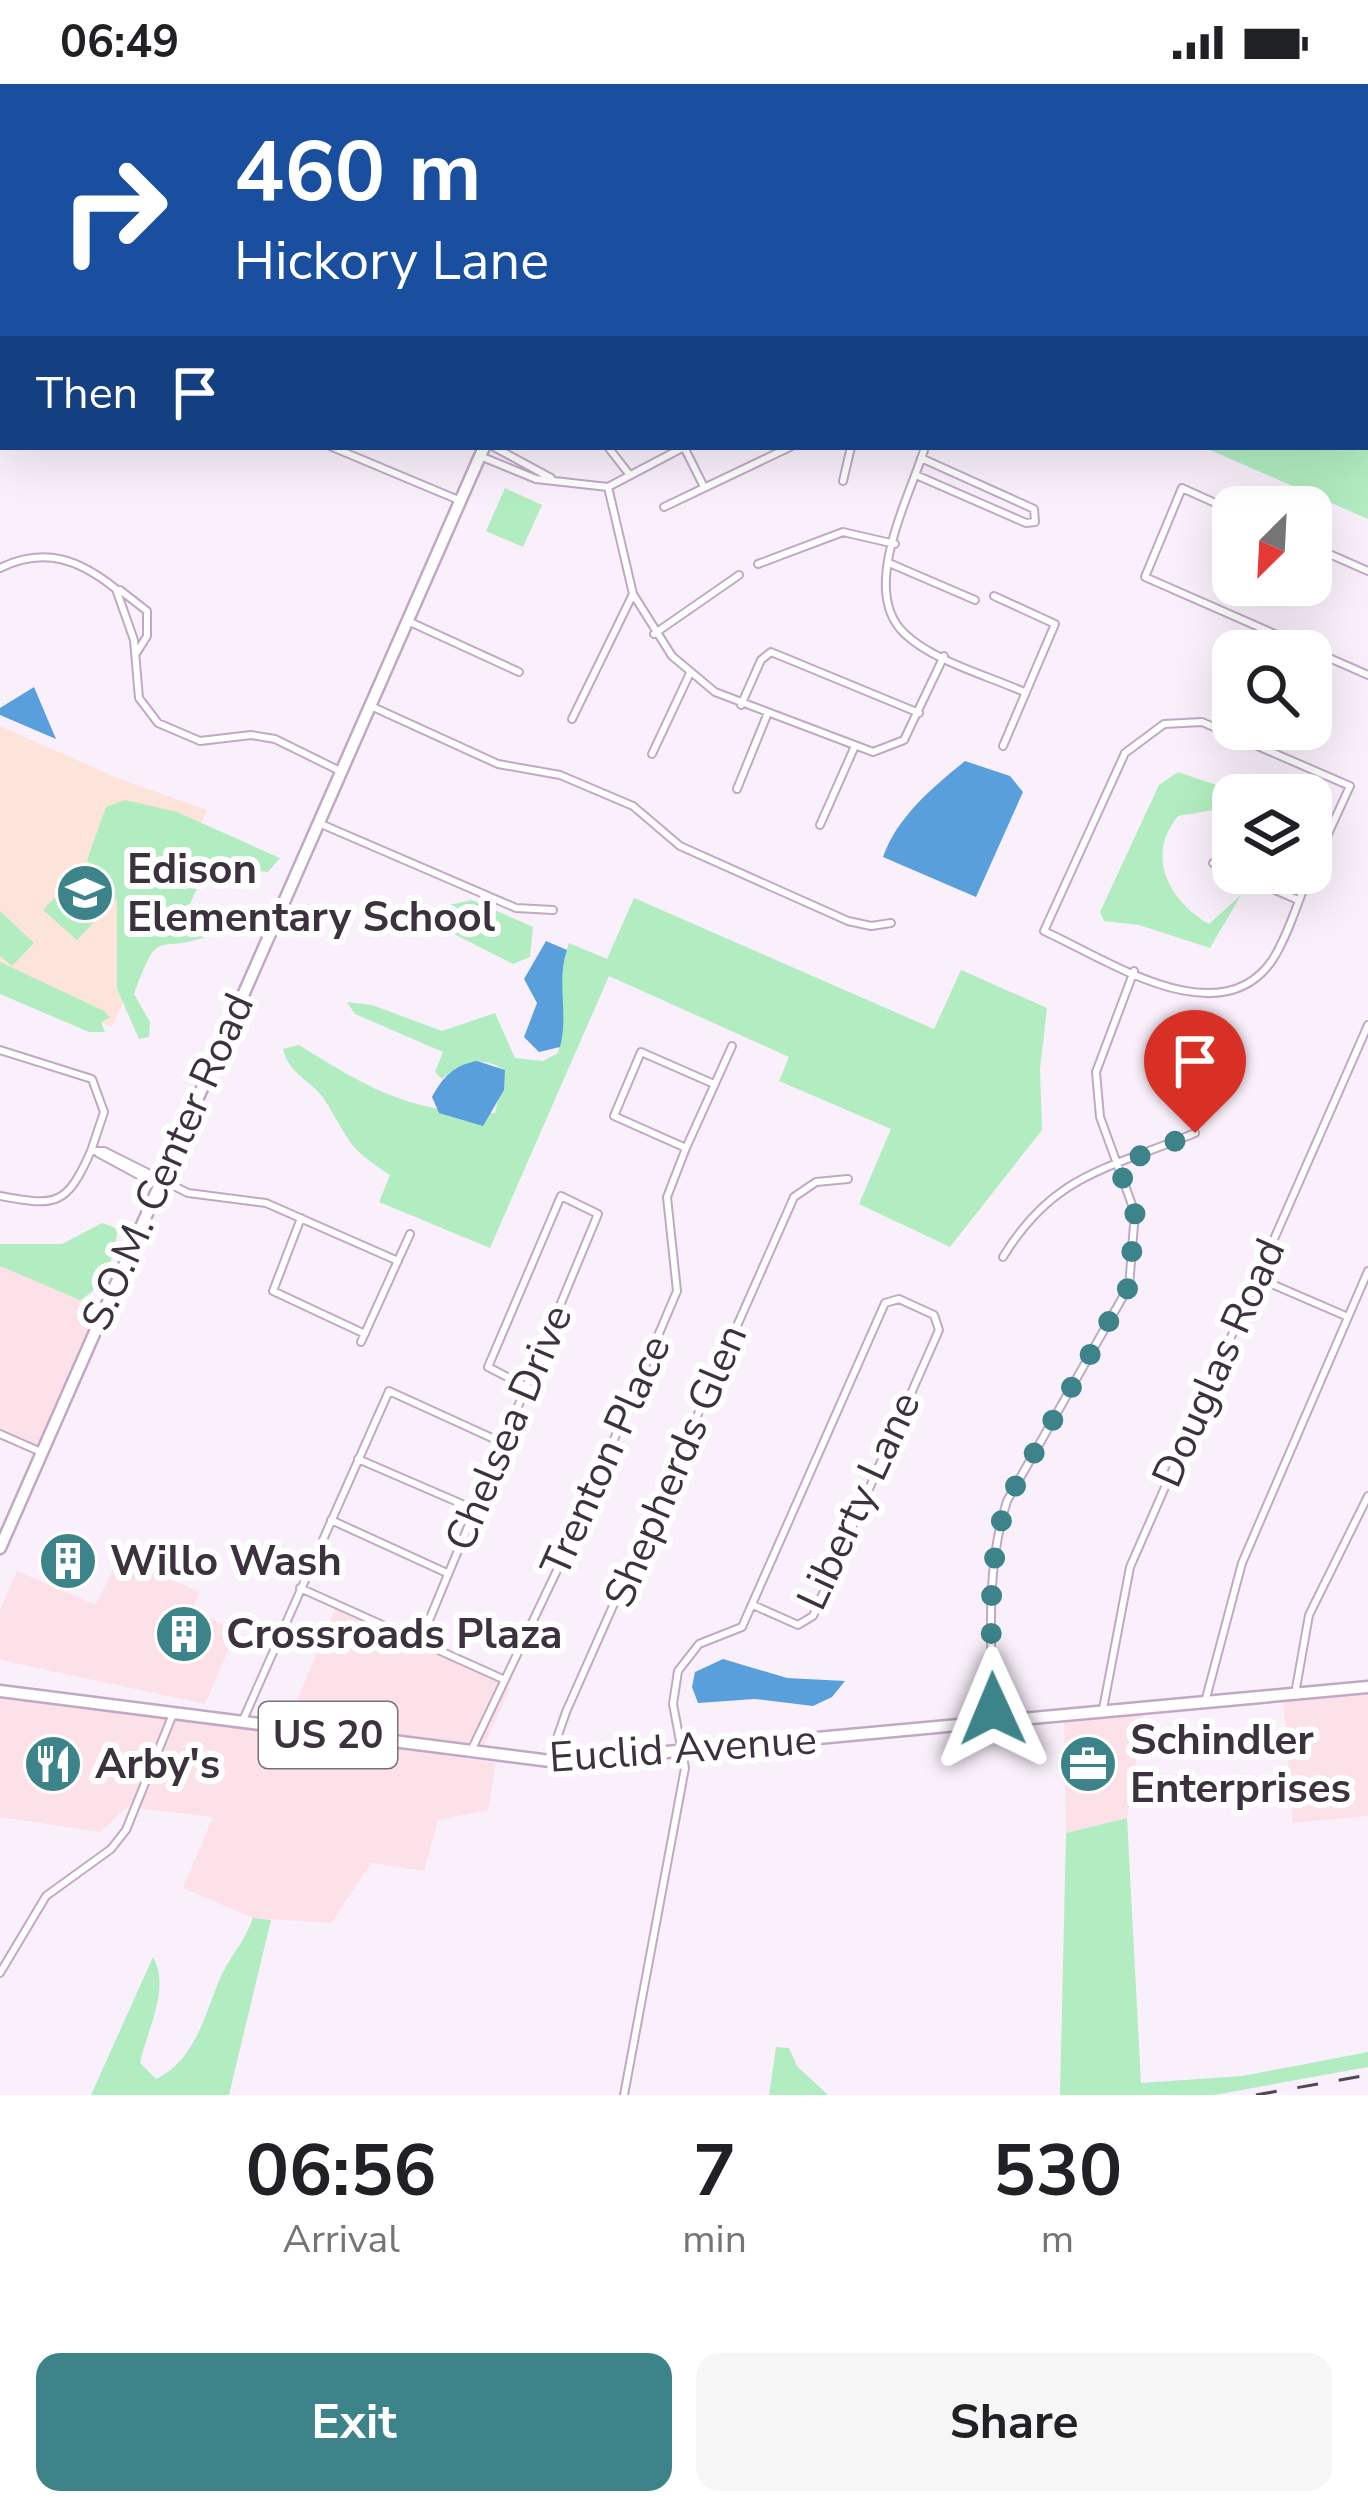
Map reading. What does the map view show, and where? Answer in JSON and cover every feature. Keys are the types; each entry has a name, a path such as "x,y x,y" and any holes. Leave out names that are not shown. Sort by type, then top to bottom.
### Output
{"main road":[{"name":"S.O.M. Center Road","path":"0,1549 156,1178 482,452"},
{"name":"Euclid Avenue","path":"0,1690 558,1762 1368,1688"}],"street":[{"path":"339,450 460,501"},
{"path":"499,450 554,480"},
{"path":"610,450 629,474"},
{"path":"482,452 536,479 608,487 678,450"},
{"path":"686,450 704,487"},
{"path":"664,507 784,450"},
{"path":"843,482 850,450"},
{"path":"924,450 889,563 889,609 902,632 1024,692"},
{"path":"916,475 1026,524 1035,522 1034,509 921,458"},
{"path":"608,487 632,594 654,634 690,673 741,705 822,729 874,752 891,749 904,740 944,656"},
{"path":"1212,502 1182,488 1145,577 1368,675"},
{"path":"758,564 843,532 895,544"},
{"path":"1332,555 1368,571"},
{"path":"0,568 29,557 62,558 135,597 147,611 147,636 136,652 133,671 140,698 174,733 211,742 267,736 340,771"},
{"path":"889,563 975,600"},
{"path":"654,634 740,575"},
{"path":"116,589 136,652"},
{"path":"572,719 632,594"},
{"path":"994,596 1055,624 1004,746"},
{"path":"407,621 519,672"},
{"path":"741,705 761,660 771,652 919,712"},
{"path":"652,754 690,673"},
{"path":"369,705 498,764 560,775 633,806 680,846 848,920 871,926 891,923"},
{"path":"736,788 767,715"},
{"path":"1301,894 1274,958 1236,990 1199,995 1044,931 1125,752 1149,732 1164,724 1202,722 1322,774"},
{"path":"820,825 855,746"},
{"path":"1332,778 1350,786 1332,826"},
{"path":"317,823 516,908 553,910"},
{"path":"1284,894 1298,900"},
{"path":"993,1723 991,1588 997,1532 1007,1501 1129,1286 1135,1213 1100,1117 1096,1072 1134,971"},
{"name":"Douglas Road","path":"1102,1712 1130,1567 1368,1024"},
{"name":"Trenton Place","path":"470,1754 677,1291 667,1197 732,1046"},
{"path":"0,1050 92,1079 104,1112 94,1152 60,1200 43,1203 0,1196"},
{"path":"1357,1050 1368,1054"},
{"path":"686,1148 614,1116 641,1052 714,1084"},
{"path":"1003,1257 1028,1215 1067,1184 1195,1133"},
{"path":"94,1152 146,1179 156,1178 188,1193 245,1196 398,1261"},
{"name":"Shepherds Glen","path":"558,1762 556,1742 566,1712 794,1197 817,1182 848,1179"},
{"name":"Chelsea Drive","path":"420,1642 529,1388 598,1214 561,1196 488,1367 529,1388"},
{"path":"301,1218 273,1291 363,1338 410,1234"},
{"path":"1205,1702 1242,1563 1368,1271"},
{"path":"1257,1277 1348,1317"},
{"name":"Liberty Lane","path":"899,1299 934,1315 939,1330 813,1616 798,1625 753,1605 885,1303 899,1299"},
{"path":"242,1723 388,1391 503,1443"},
{"path":"0,1434 41,1453"},
{"path":"358,1459 476,1510"},
{"path":"1295,1694 1309,1616 1368,1496"},
{"path":"331,1520 448,1574"},
{"path":"300,1588 506,1680"},
{"path":"624,2095 685,1752 673,1704 679,1671 699,1644 742,1627 753,1605"},
{"path":"0,1973 46,1896 112,1849 126,1830 173,1714"}],"shaded area":[{"name":"Edison Elementary School","path":"0,726 115,777 207,810 112,1027 0,977"},
{"path":"0,1262 100,1305 39,1448 0,1430"},
{"path":"119,1557 200,1592 193,1609 236,1632 205,1704 0,1660 0,1610 17,1571 96,1605"},
{"path":"335,1609 510,1688 481,1752 287,1725"},
{"path":"1368,1690 1368,1816 1293,1823 1283,1698"},
{"path":"0,1693 496,1763 488,1810 438,1820 424,1871 371,1863 331,1923 253,1918 183,1888 213,1817 127,1807 100,1832 0,1817"},
{"path":"1144,1712 1127,1818 1066,1833 1064,1722"}],"green space":[{"path":"1210,450 1368,450 1368,519 1332,503 1332,486 1292,486"},
{"path":"505,488 542,505 523,547 486,531"},
{"path":"1178,772 1212,784 1212,810 1178,816 1163,847 1166,876 1173,890 1209,924 1241,895 1210,948 1139,925 1104,921 1100,912 1159,785"},
{"path":"125,800 177,812 280,858 268,872 228,869 201,883 188,911 211,935 161,946 149,957 134,994 150,1022 149,1037 139,1039 117,989 117,898 77,940 43,910 85,866 107,885 87,860 106,807"},
{"path":"634,898 934,1029 961,970 1047,1008 1040,1069 1042,1130 950,1247 859,1204 891,1129 779,1081 789,1057 609,976 490,1248 379,1202 390,1175 351,1143 321,1095 291,1066 283,1049 299,1045 370,1086 414,1103 495,1113 505,1070 472,1062 442,1079 435,1072 443,1052 355,1014 347,1002 372,1005 442,1031 495,1013 515,1058 543,1061 558,1053 569,943 607,959"},
{"path":"472,900 533,927 530,957 513,964 444,929 444,906"},
{"path":"0,911 34,943 12,966 0,956"},
{"path":"0,962 104,1011 110,1018 101,1022 105,1032 89,1032 0,994"},
{"path":"102,1223 118,1229 111,1261 97,1287 80,1300 0,1266 0,1244 62,1244"},
{"path":"1127,1818 1141,2083 1242,2076 1368,2052 1368,2067 1214,2095 1060,2095 1066,1833"},
{"path":"253,1918 271,1920 229,2095 91,2095 153,1957 159,1996 140,2063 156,2079 190,2048"},
{"path":"776,2047 789,2048 797,2066 828,2095 769,2095"}],"water":[{"path":"34,687 56,739 0,715 0,708"},
{"path":"965,761 1010,776 1023,792 976,897 883,857 907,816"},
{"path":"546,941 567,950 563,1023 560,1047 539,1052 524,1037 537,1003 524,979"},
{"path":"477,1061 505,1070 504,1090 483,1126 439,1113 432,1097 450,1073"},
{"path":"723,1659 787,1678 845,1681 832,1697 813,1706 755,1699 698,1703 692,1687 695,1672"}],"railway":[{"path":"1256,2095 1368,2075"}],"place":[{"name":"Edison Elementary School","path":"85,893"},
{"name":"Willo Wash","path":"68,1561"},
{"name":"Crossroads Plaza","path":"184,1634"},
{"name":"Arby's","path":"53,1764"},
{"name":"Schindler Enterprises","path":"1088,1764"}],"route":[{"path":"993,1709 991,1564 997,1532 1007,1501 1129,1286 1135,1213 1118,1165 1195,1133"}]}
